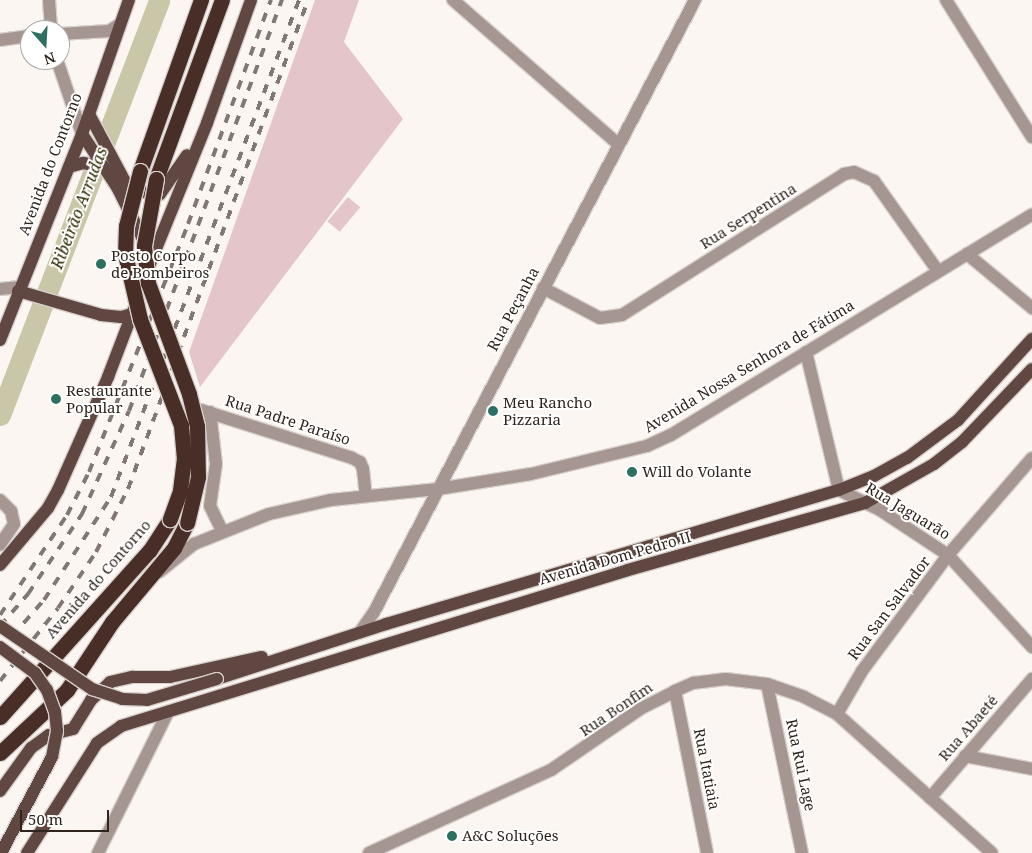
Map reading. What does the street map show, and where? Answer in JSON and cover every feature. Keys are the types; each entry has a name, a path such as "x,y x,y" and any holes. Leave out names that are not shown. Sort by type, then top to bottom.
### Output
{"highway":[{"name":"Avenida do Contorno","path":"0,717 150,550 170,519 180,491 184,458 181,425 140,319 125,254 126,226 140,171 202,0"},
{"path":"0,753 67,690 112,622 150,579 174,548 187,523 198,477 197,426 189,394 148,283 144,246 156,179 222,0"}],"main road":[{"name":"Avenida do Contorno","path":"0,340 82,134 129,0"},
{"path":"0,565 48,508 58,490 132,314 152,256 207,123 251,0"},
{"path":"89,114 97,125 119,173 128,187 154,195 160,194 207,123"},
{"path":"82,134 116,187 152,256"},
{"path":"68,167 83,163 104,167"},
{"path":"18,293 77,310 112,316 132,314"},
{"name":"Avenida Dom Pedro II","path":"0,626 92,689 122,699 161,697 360,632 839,490 874,476 907,458 958,420 1032,339"},
{"name":"Avenida Dom Pedro II","path":"26,853 97,743 121,726 628,570 865,503 934,464 962,442 1032,369"},
{"path":"0,648 36,673 47,690 55,712 57,731 52,757 1,853"},
{"path":"0,791 30,748 49,735 73,729 101,688 120,678 170,678 299,652"}],"street":[{"path":"49,0 51,20"},
{"path":"453,0 617,143"},
{"name":"Rua Peçanha","path":"360,632 438,489 617,143 695,0"},
{"path":"946,0 1032,137"},
{"path":"70,33 109,31 120,24"},
{"path":"0,40 20,37"},
{"path":"60,70 82,134"},
{"name":"Rua Serpentina","path":"543,288 600,318 622,315 844,174 854,172 874,181 938,271"},
{"name":"Avenida Nossa Senhora de Fátima","path":"150,579 194,544 222,530 269,514 331,500 438,489 602,459 647,446 671,435 1032,215"},
{"path":"967,254 1032,308"},
{"path":"0,290 18,293"},
{"path":"806,352 839,490"},
{"name":"Rua Padre Paraíso","path":"222,530 210,506 216,464 205,411 360,462 366,496"},
{"name":"Rua San Salvador","path":"837,714 862,671 948,555 1032,458"},
{"name":"Rua Jaguarão","path":"839,490 865,503 948,555 1032,648"},
{"path":"0,500 11,510 14,524 0,545"},
{"name":"Rua Bonfim","path":"369,853 551,770 640,710 675,690 693,683 726,679 767,684 804,697 837,714 992,853"},
{"name":"Rua Abaeté","path":"930,798 1032,679"},
{"name":"Rua Rui Lage","path":"767,684 802,853"},
{"name":"Rua Itatiaia","path":"675,690 707,853"},
{"path":"98,853 168,712"},
{"path":"965,756 1032,769"}],"shaded area":[{"path":"315,0 359,0 344,42 403,119 200,387 189,352"},
{"path":"348,197 360,207 340,232 327,222"}],"waterway":[{"name":"Ribeirão Arrudas","path":"0,415 159,0"}],"railway":[{"path":"0,615 67,515 89,472 188,224 271,0"},
{"path":"0,626 28,594 82,514 129,411 282,0"},
{"path":"0,650 44,600 111,497 299,0"},
{"path":"0,681 58,608 96,552 128,489 308,0"}],"place":[{"name":"Posto Corpo de Bombeiros","path":"101,264"},
{"name":"Restaurante Popular","path":"56,399"},
{"name":"Meu Rancho Pizzaria","path":"493,411"},
{"name":"Will do Volante","path":"632,472"},
{"name":"A&C Soluções","path":"452,836"}]}
